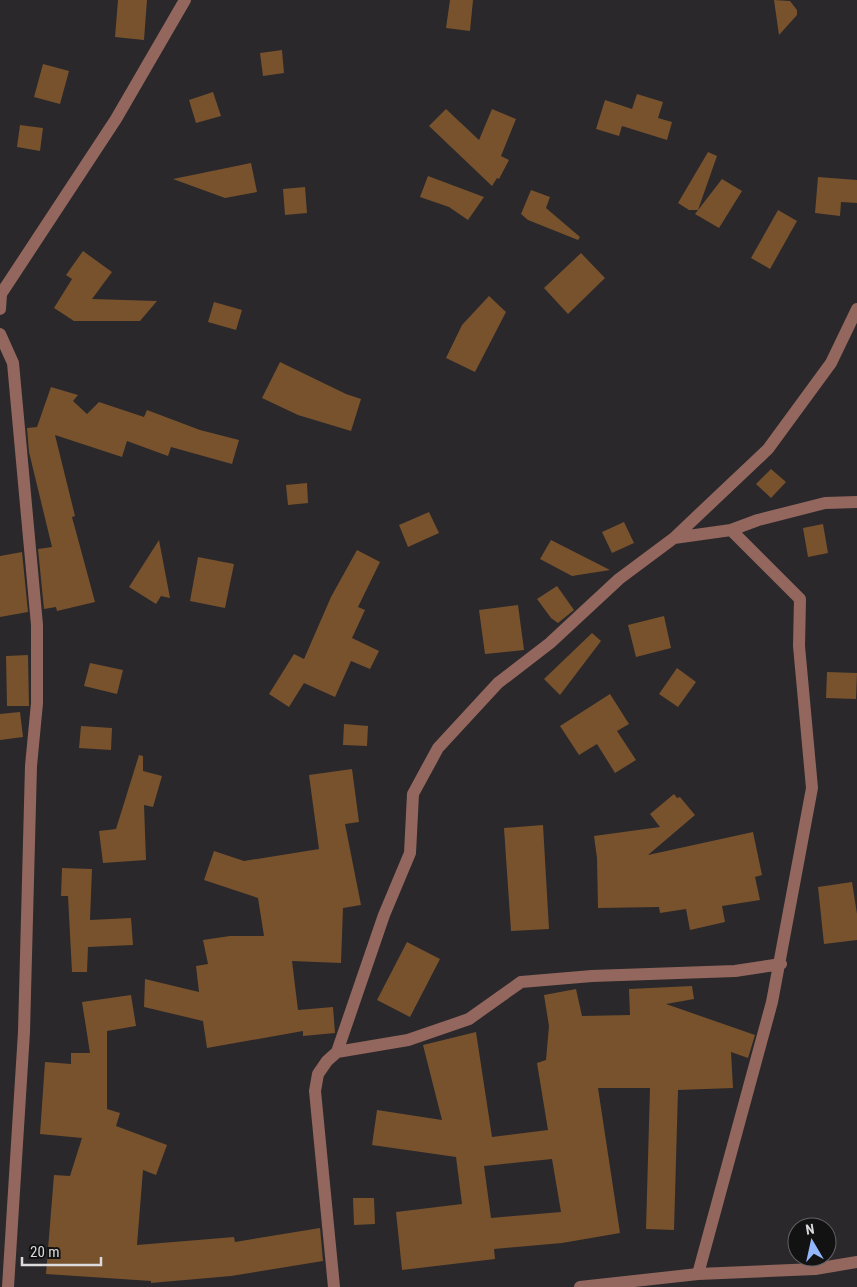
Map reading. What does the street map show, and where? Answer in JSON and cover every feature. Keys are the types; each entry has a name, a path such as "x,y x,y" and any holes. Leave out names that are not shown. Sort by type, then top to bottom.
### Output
{"street":[{"path":"0,309 1,294 116,119 185,0"},
{"path":"334,1287 315,1091 318,1074 327,1061 337,1052 384,915 410,853 413,794 438,748 498,683 550,643 619,579 674,538 768,449 831,363 857,309"},
{"path":"0,334 13,363 37,625 37,703 31,766 24,1032 8,1287"},
{"path":"674,538 731,530 758,520 825,503 857,502"},
{"path":"698,1274 781,964 812,788 800,646 800,599 731,530"},
{"path":"337,1052 408,1040 469,1019 520,982 592,976 735,971 781,964"},
{"path":"580,1287 698,1274 815,1269 857,1262"}],"building":[{"path":"118,0 147,0 144,40 115,37"},
{"path":"450,0 473,0 470,31 446,28"},
{"path":"774,0 790,1 797,10 797,15 779,35"},
{"path":"282,50 284,73 263,76 260,53"},
{"path":"43,64 69,71 60,104 34,97"},
{"path":"213,92 221,116 196,123 189,100"},
{"path":"637,94 663,102 658,118 672,122 667,140 622,126 619,136 596,129 605,100 632,109"},
{"path":"446,109 479,140 492,109 516,119 501,156 509,160 499,179 497,178 492,186 429,126"},
{"path":"20,125 43,128 40,151 17,147"},
{"path":"708,152 717,156 698,210 689,210 678,203"},
{"path":"251,163 257,192 225,198 173,179"},
{"path":"428,176 484,197 468,220 449,207 420,197"},
{"path":"818,177 857,180 857,203 841,202 840,216 815,213"},
{"path":"722,179 742,191 719,228 695,214"},
{"path":"305,187 307,213 285,215 283,189"},
{"path":"531,190 550,197 546,208 580,237 578,240 528,220 521,214"},
{"path":"778,210 797,221 770,269 751,258"},
{"path":"83,251 112,272 92,299 157,301 140,321 74,321 54,308 72,279 66,275"},
{"path":"581,253 605,278 568,314 544,288"},
{"path":"489,296 506,312 475,372 446,358 462,325"},
{"path":"214,302 242,310 236,330 208,322"},
{"path":"280,362 346,394 361,399 351,431 298,415 262,398"},
{"path":"51,387 78,395 73,401 87,414 99,402 144,417 147,410 200,430 239,440 232,464 171,447 168,456 127,441 122,457 55,435 75,516 72,517 95,602 57,611 56,607 44,609 38,549 52,547 29,452 27,428 37,427"},
{"path":"771,469 786,482 771,498 756,484"},
{"path":"307,483 308,503 288,505 286,485"},
{"path":"429,512 439,533 408,547 399,525"},
{"path":"624,522 634,543 612,553 602,532"},
{"path":"823,524 828,553 808,557 803,528"},
{"path":"159,540 170,598 161,596 156,604 129,587"},
{"path":"551,540 610,570 572,576 540,559"},
{"path":"357,550 380,562 358,607 365,610 352,638 379,651 370,669 351,661 335,697 304,683 289,707 269,694 294,654 304,659 331,597"},
{"path":"22,552 28,612 0,617 0,556"},
{"path":"198,557 234,564 225,608 190,601"},
{"path":"557,586 574,610 558,623 551,618 537,599"},
{"path":"518,605 524,650 485,654 479,610"},
{"path":"664,616 671,648 636,657 628,625"},
{"path":"592,633 601,641 560,695 544,679"},
{"path":"28,655 29,706 7,706 6,656"},
{"path":"90,663 123,670 117,694 84,686"},
{"path":"677,668 696,682 678,707 659,694"},
{"path":"827,672 857,673 856,699 826,698"},
{"path":"610,694 629,724 617,731 636,760 615,773 597,744 579,755 560,726"},
{"path":"20,712 23,737 0,740 0,714"},
{"path":"344,724 368,726 367,746 343,745"},
{"path":"81,726 112,728 111,750 79,748"},
{"path":"139,755 143,756 143,771 162,776 153,807 144,805 146,860 103,863 99,831 116,829"},
{"path":"352,769 359,822 345,824 361,905 343,908 341,963 292,961 298,1010 333,1007 335,1033 303,1036 303,1031 207,1048 203,1021 144,1007 145,979 199,992 196,966 208,964 203,940 230,936 264,936 258,898 204,880 214,851 244,861 319,849 309,775"},
{"path":"674,794 677,798 680,797 695,815 648,855 753,832 762,875 755,877 760,900 722,906 725,922 690,930 686,909 660,913 659,907 598,908 597,858 594,836 660,827 650,814"},
{"path":"543,825 549,929 511,931 504,828"},
{"path":"62,868 92,869 90,920 131,918 133,945 88,947 87,972 72,972 68,896 61,896"},
{"path":"852,882 857,914 857,940 824,944 818,887"},
{"path":"407,942 440,959 410,1017 377,1000"},
{"path":"692,986 694,999 666,1004 755,1035 748,1058 731,1052 733,1088 678,1090 674,1230 646,1229 650,1088 598,1088 620,1233 562,1243 494,1249 495,1259 402,1270 396,1212 462,1204 456,1157 372,1145 377,1110 442,1120 423,1045 476,1032 492,1137 548,1130 537,1063 546,1060 549,1026 544,995 576,989 582,1016 630,1015 629,989","holes":["552,1159 561,1212 491,1218 484,1166"]},
{"path":"131,995 136,1026 107,1031 107,1109 120,1113 116,1126 167,1145 156,1175 143,1170 137,1245 234,1237 235,1242 320,1228 323,1261 231,1276 151,1283 151,1281 46,1274 54,1175 70,1176 82,1138 40,1134 45,1062 71,1064 71,1053 90,1053 82,1002"},
{"path":"353,1198 374,1198 375,1224 354,1225"}]}
